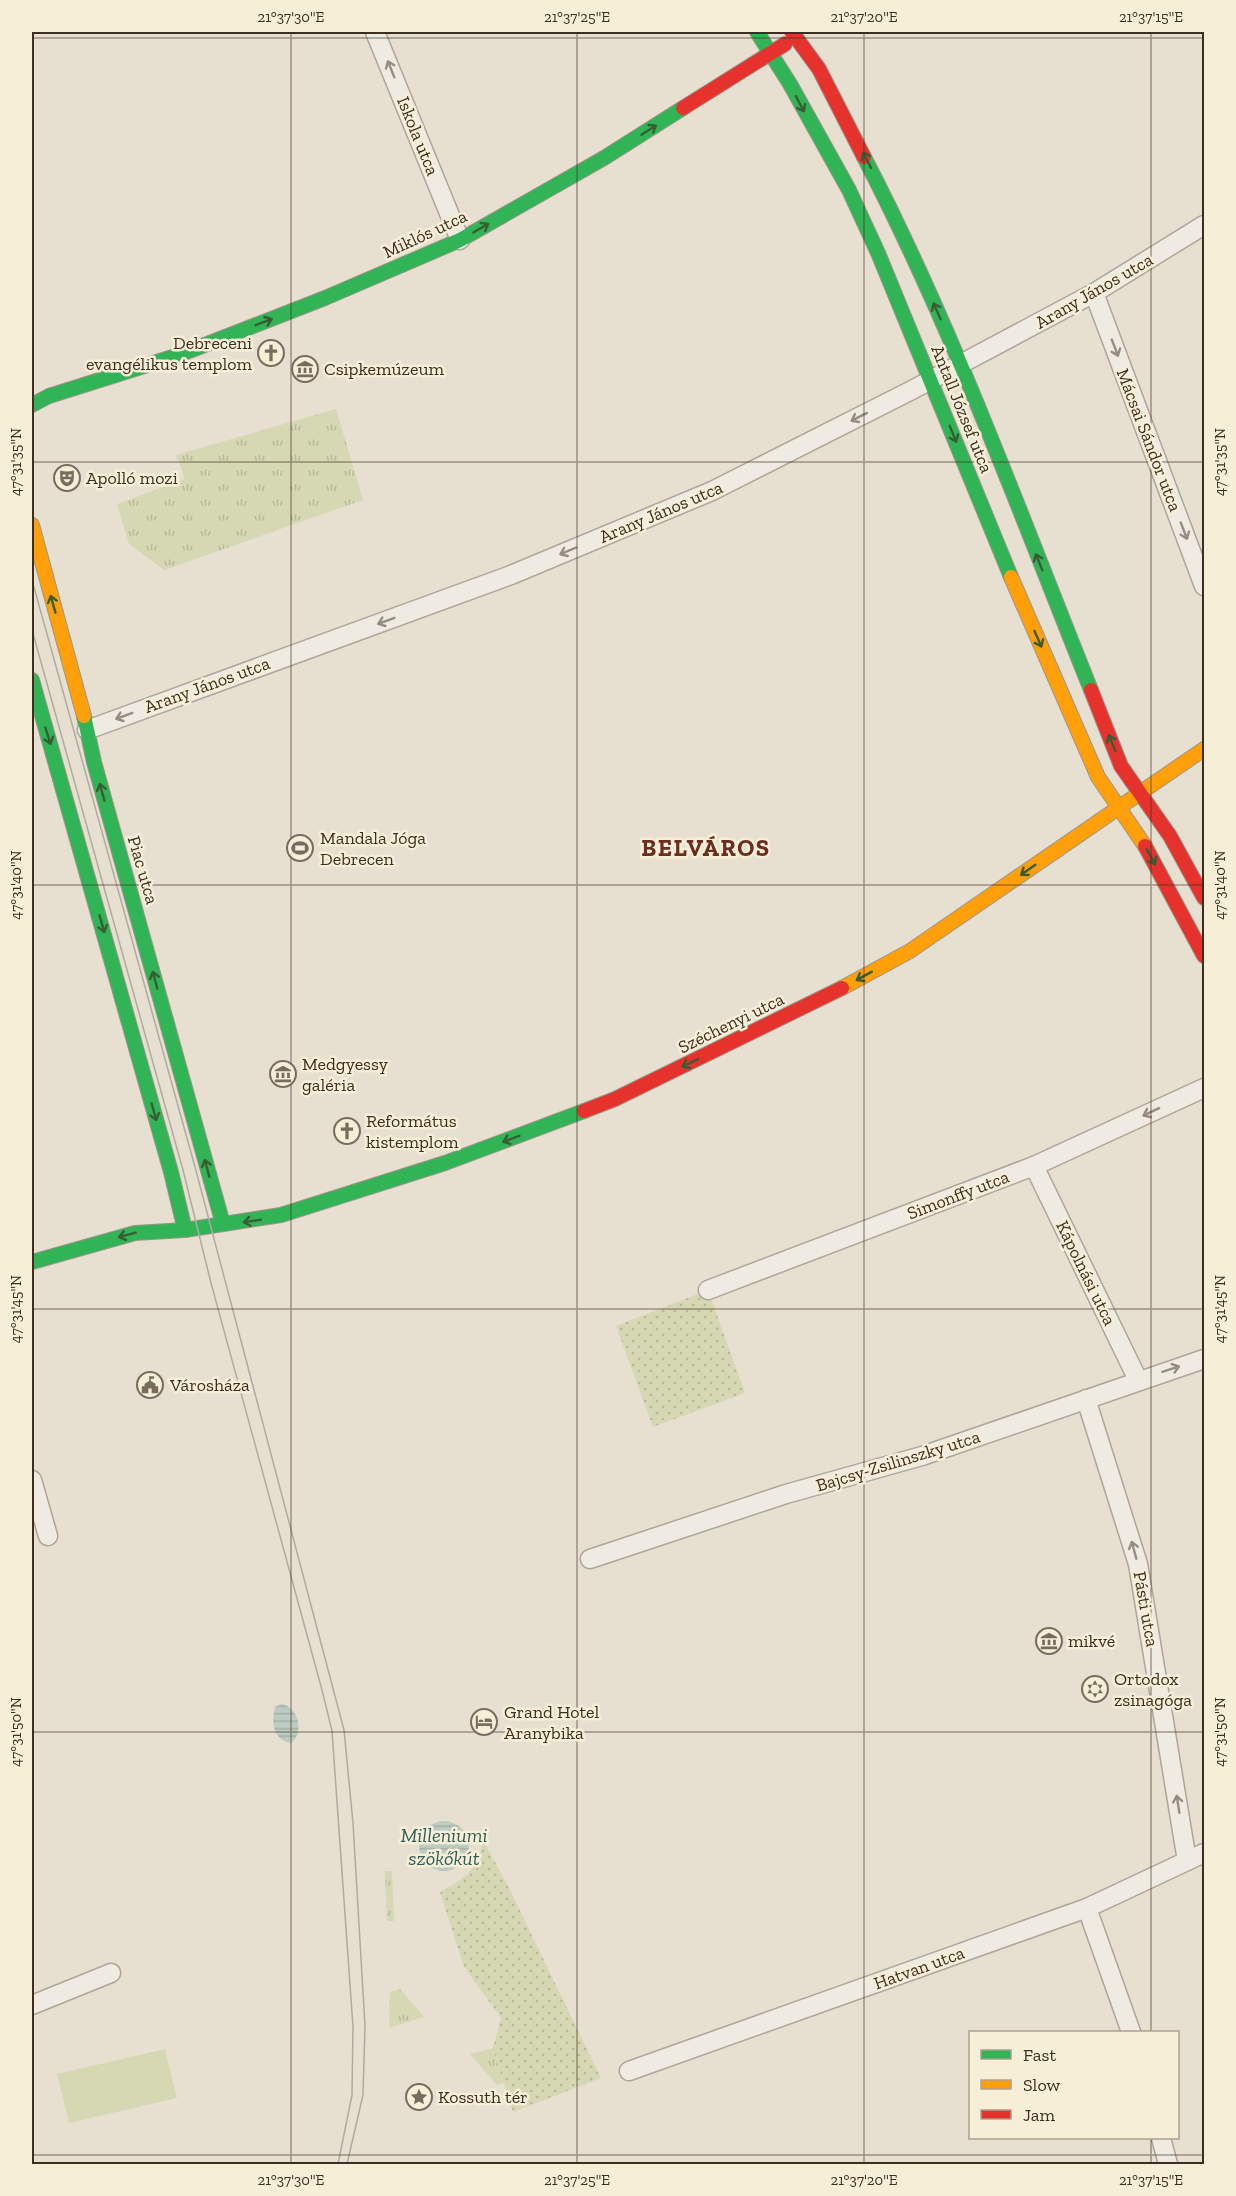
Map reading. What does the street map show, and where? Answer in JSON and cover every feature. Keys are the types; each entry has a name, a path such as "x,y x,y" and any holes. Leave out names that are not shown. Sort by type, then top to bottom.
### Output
{"street":[{"name":"Iskola utca","path":"375,32 460,240"},
{"name":"Antall József utca","path":"757,32 849,190 878,253 1027,615 1098,777 1147,850 1204,956"},
{"name":"Miklós utca","path":"32,405 50,396 179,355 325,298 460,240 604,158 771,53 797,33"},
{"name":"Antall József utca","path":"797,33 819,69 874,174 960,364 1121,766 1170,836 1204,898"},
{"name":"Arany János utca","path":"87,730 511,575 712,491 931,380 1095,293 1204,225"},
{"name":"Mácsai Sándor utca","path":"1095,293 1204,586"},
{"path":"32,397 50,396"},
{"name":"Piac utca","path":"32,525 94,762 223,1224"},
{"path":"32,680 171,1172 185,1230"},
{"name":"Széchenyi utca","path":"32,1262 135,1233 185,1230 280,1215 434,1166 615,1099 818,1001 910,951 1204,749"},
{"name":"Simonffy utca","path":"708,1290 1034,1166 1204,1088"},
{"name":"Kápolnási utca","path":"1034,1166 1138,1380"},
{"name":"Bajcsy-Zsilinszky utca","path":"590,1559 786,1494 922,1456 1204,1359"},
{"name":"Pásti utca","path":"1086,1399 1138,1564 1187,1862"},
{"path":"32,1480 48,1536"},
{"name":"Hatvan utca","path":"629,2072 1087,1908 1204,1853"},
{"path":"1087,1908 1131,2031"},
{"path":"32,2006 111,1973"},
{"path":"1161,2139 1168,2164"}],"green space":[{"path":"336,409 363,500 164,570 129,544 117,504 185,479 176,455"},
{"path":"708,1290 745,1393 653,1427 616,1326"},
{"path":"483,1840 508,1886 601,2078 513,2112 493,2048 501,2018 464,1967 440,1892 464,1877 474,1866"},
{"path":"385,1871 392,1871 394,1921 387,1921"},
{"path":"400,1989 425,2018 389,2028 390,1992"},
{"path":"493,2048 504,2083 497,2085 470,2054"},
{"path":"165,2049 177,2098 69,2123 57,2074"}],"water":[{"path":"281,1704 292,1710 298,1720 298,1733 291,1743 280,1738 275,1730 273,1719 275,1707"},
{"name":"Milleniumi szökőkút","path":"439,1821 449,1821 462,1828 469,1841 469,1851 462,1864 449,1871 439,1871 430,1867 423,1860 419,1851 419,1841 423,1832 430,1825"}],"tram line":[{"path":"32,580 195,1167 344,1730 353,1823 365,2026 363,2095 347,2164"},
{"path":"32,630 183,1170 211,1283 332,1731 353,2027 352,2095 338,2164"}],"traffic: fast":[{"path":"757,32 790,84 849,190 878,253 1011,577"},
{"path":"32,405 49,396 179,355 325,298 460,240 604,158 683,108"},
{"path":"864,157 927,287 956,354 1091,690"},
{"path":"32,680 171,1172 185,1230"},
{"path":"84,716 94,762 223,1224"},
{"path":"32,1262 135,1233 185,1230 281,1215 445,1163 584,1111"}],"traffic: slow":[{"path":"32,525 84,716"},
{"path":"1011,577 1098,777 1145,846"},
{"path":"842,988 910,951 1204,749"}],"traffic: jam":[{"path":"792,32 819,69 864,157"},
{"path":"683,108 785,44"},
{"path":"1091,690 1121,766 1170,836 1204,898"},
{"path":"1145,846 1204,956"},
{"path":"584,1111 615,1099 842,988"}],"place":[{"name":"Debreceni evangélikus templom","path":"271,353"},
{"name":"Csipkemúzeum","path":"305,369"},
{"name":"Apolló mozi","path":"67,478"},
{"name":"Mandala Jóga Debrecen","path":"300,848"},
{"name":"Medgyessy galéria","path":"283,1074"},
{"name":"Református kistemplom","path":"347,1131"},
{"name":"Városháza","path":"150,1385"},
{"name":"mikvé","path":"1049,1641"},
{"name":"Ortodox zsinagóga","path":"1095,1689"},
{"name":"Grand Hotel Aranybika","path":"484,1722"},
{"name":"Kossuth tér","path":"419,2097"}],"district":[{"name":"BELVÁROS","path":"706,847"}]}
